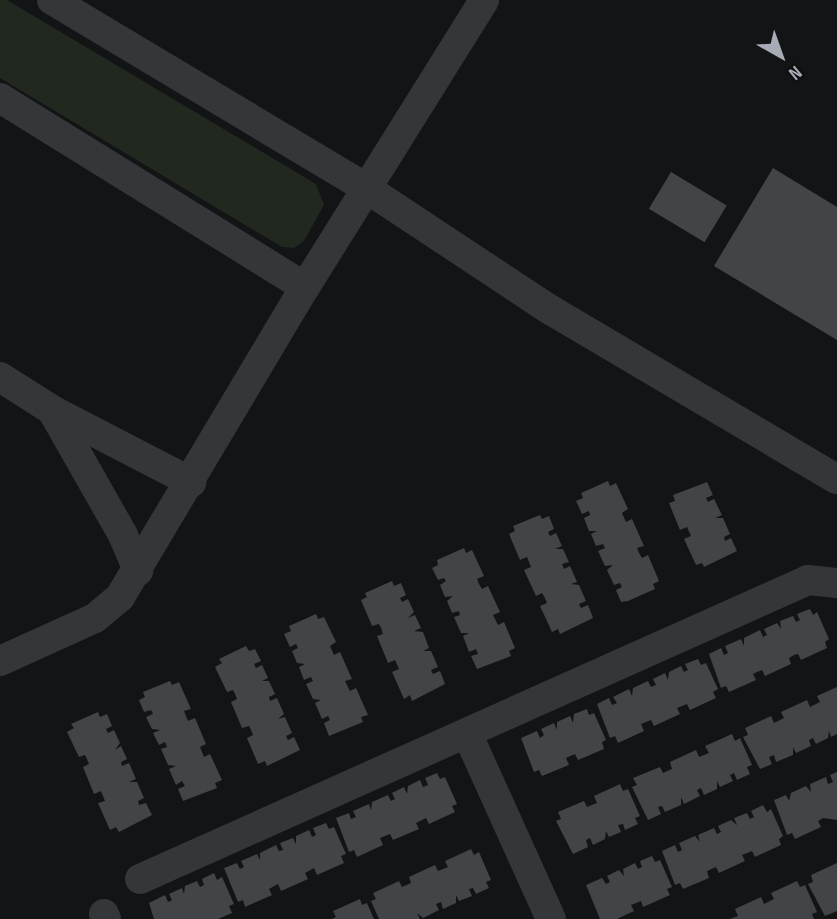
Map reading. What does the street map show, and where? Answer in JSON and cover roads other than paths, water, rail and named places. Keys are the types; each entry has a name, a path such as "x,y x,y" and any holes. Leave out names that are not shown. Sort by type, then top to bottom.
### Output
{"street":[{"path":"52,0 366,188 549,309 837,480"},
{"path":"0,661 95,618 120,597 138,572 304,286 484,0"},
{"path":"0,98 304,286"},
{"path":"4,384 191,482"},
{"path":"52,410 118,526 138,572"},
{"path":"140,879 808,580 837,583"},
{"path":"467,733 551,919"}]}
